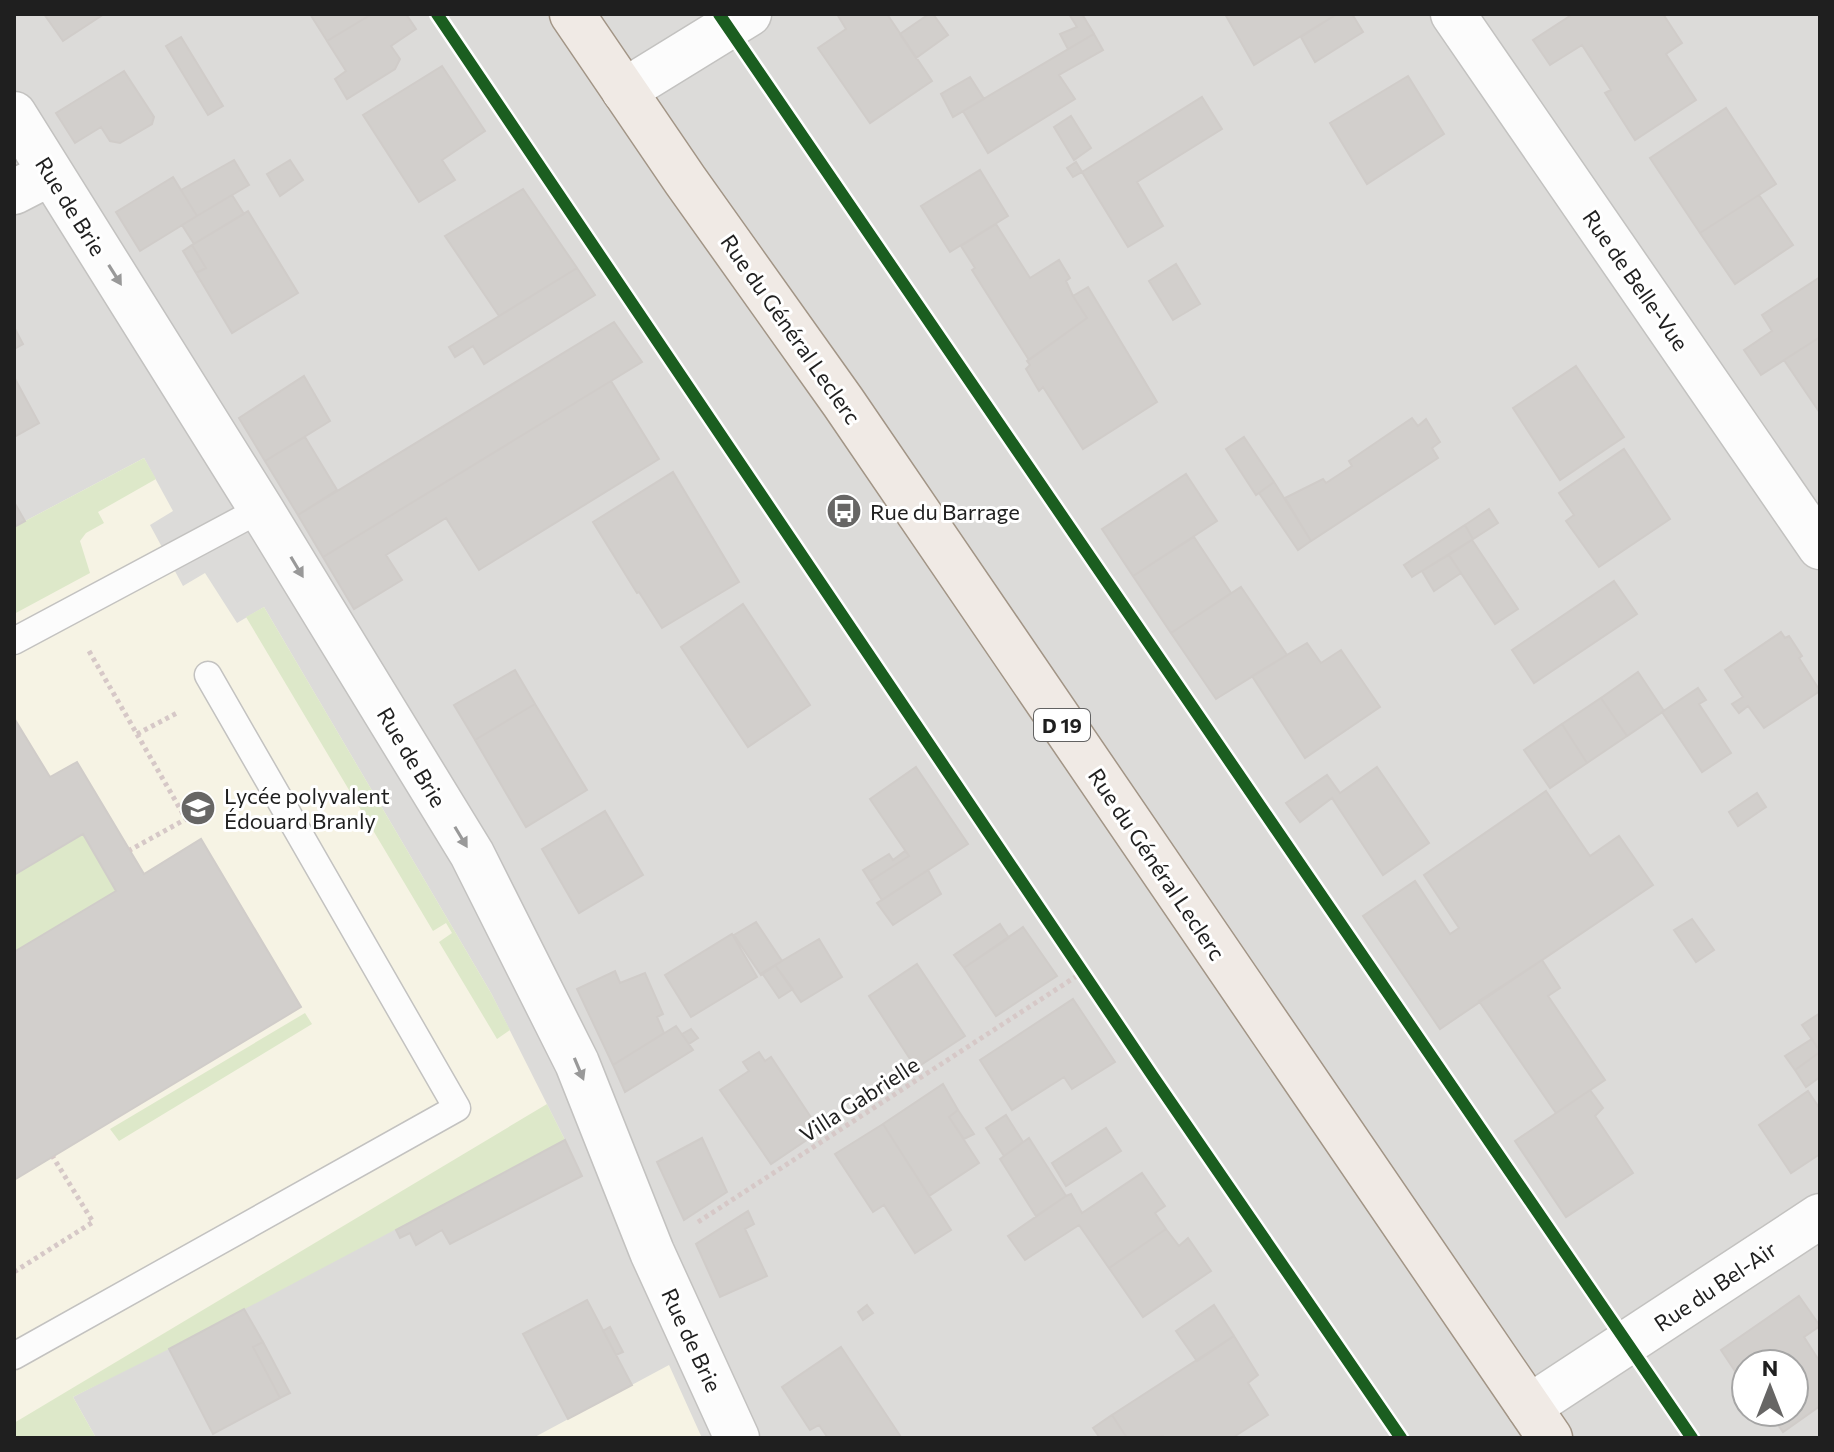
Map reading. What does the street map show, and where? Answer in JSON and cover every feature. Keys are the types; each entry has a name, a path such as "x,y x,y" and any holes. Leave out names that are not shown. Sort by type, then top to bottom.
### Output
{"main road":[{"name":"Rue du Général Leclerc","path":"572,14 843,402 1540,1422"}],"street":[{"path":"624,91 749,14"},
{"name":"Rue de Belle-Vue","path":"1453,14 1820,547"},
{"name":"Rue de Brie","path":"14,114 32,182 261,509 472,854 577,1063 652,1252 737,1438"},
{"name":"Rue du Bel-Air","path":"1540,1422 1820,1216"}],"lane":[{"path":"14,641 261,509"},
{"path":"14,1356 457,1108 208,675"}],"path":[{"path":"67,612 186,819 130,850"},
{"path":"14,1272 93,1222 53,1157"}],"shaded area":[{"path":"14,14 1820,14 1820,1438 14,1438"},
{"name":"Lycée polyvalent Édouard Branly","path":"144,458 173,511 150,525 183,586 205,573 237,623 264,607 491,993 565,1140 73,1397 96,1438 14,1438 14,527"},
{"path":"669,1365 702,1438 533,1438"}],"green space":[{"path":"144,458 156,479 98,512 104,523 86,533 80,541 90,573 14,614 14,527"},
{"path":"264,607 491,993 510,1030 497,1039 439,942 452,933 446,923 433,931 246,617"},
{"path":"83,834 116,891 14,952 14,875"},
{"path":"305,1013 312,1024 119,1141 110,1129"},
{"path":"547,1104 565,1140 73,1397 96,1438 14,1438 14,1423"}],"building":[{"path":"44,14 104,14 63,41"},
{"path":"310,14 372,14 327,41"},
{"path":"372,14 406,14 416,29 391,46 400,59 395,69 347,99 335,79 346,71 327,41"},
{"path":"837,14 887,14 932,81 870,123 818,48 846,29"},
{"path":"933,14 948,35 916,58 900,34"},
{"path":"1069,14 1082,14 1094,34 1068,49 1060,34 1077,27"},
{"path":"1225,14 1337,14 1254,65"},
{"path":"1337,14 1352,14 1363,32 1315,62 1301,37"},
{"path":"1573,14 1663,14 1682,43 1666,54 1696,100 1635,140 1605,93 1611,90 1582,45 1550,65 1533,40"},
{"path":"1094,34 1103,50 1059,75 1075,99 988,153 963,111"},
{"path":"181,37 223,106 208,115 166,46"},
{"path":"442,66 485,131 442,160 455,180 419,202 363,115"},
{"path":"124,71 154,117 152,124 120,143 110,141 101,127 75,143 56,113"},
{"path":"1408,76 1444,134 1367,184 1330,123"},
{"path":"970,77 984,99 953,117 941,94"},
{"path":"1202,97 1222,129 1137,182 1163,226 1128,247 1082,172"},
{"path":"1726,108 1776,184 1700,233 1650,158"},
{"path":"1071,116 1091,148 1074,160 1054,127"},
{"path":"234,160 249,185 197,216 181,190"},
{"path":"290,160 303,180 280,196 267,174"},
{"path":"1076,162 1082,172 1073,177 1067,168"},
{"path":"980,170 1008,216 950,252 921,206"},
{"path":"173,177 197,216 140,251 116,212"},
{"path":"523,189 577,268 499,316 445,236"},
{"path":"232,195 244,214 194,244 182,225"},
{"path":"1759,195 1793,245 1735,284 1700,233"},
{"path":"248,211 298,293 232,333 196,273 206,268 192,245"},
{"path":"996,224 1030,278 1059,260 1070,278 1066,281 1073,296 1087,318 1029,360 972,270 975,268 961,246"},
{"path":"192,245 206,268 196,273 183,251"},
{"path":"1176,264 1200,304 1173,320 1149,281"},
{"path":"577,268 595,295 484,364 473,346 455,357 449,347"},
{"path":"1820,277 1820,337 1761,375 1744,350 1772,331 1762,315"},
{"path":"1088,287 1157,402 1083,449 1043,387 1039,391 1026,369 1030,365 1027,361 1087,318 1073,296"},
{"path":"614,322 642,362 323,557 298,515"},
{"path":"14,327 23,344 14,349"},
{"path":"1820,337 1820,413 1784,360"},
{"path":"1576,366 1624,437 1560,480 1513,408"},
{"path":"304,376 330,421 265,461 239,418"},
{"path":"14,377 39,423 14,437"},
{"path":"611,381 659,459 479,570 446,518 386,555 402,580 354,609 323,557"},
{"path":"1412,418 1418,426 1426,419 1440,442 1432,448 1438,458 1311,541 1285,498 1323,479 1326,483 1352,466 1349,461"},
{"path":"305,437 337,490 298,515 265,461"},
{"path":"1244,437 1274,482 1256,495 1226,449"},
{"path":"1624,449 1670,519 1599,567 1566,521 1574,515 1559,493"},
{"path":"673,472 739,582 662,628 593,522"},
{"path":"1186,474 1217,521 1133,576 1102,529"},
{"path":"1274,482 1311,541 1298,550 1259,493"},
{"path":"14,502 25,521 14,527"},
{"path":"1489,509 1498,523 1473,539 1465,525"},
{"path":"1465,525 1473,539 1412,577 1404,565"},
{"path":"1194,537 1231,593 1171,633 1133,576"},
{"path":"1472,540 1518,609 1495,624 1449,555"},
{"path":"1449,555 1461,573 1434,591 1422,571"},
{"path":"1614,581 1637,614 1534,683 1512,650"},
{"path":"1241,587 1287,655 1216,699 1171,633"},
{"path":"743,604 810,705 748,747 681,647"},
{"path":"1781,632 1785,638 1789,636 1820,691 1764,728 1748,706 1739,713 1732,704 1743,697 1725,670"},
{"path":"1307,643 1321,663 1341,650 1380,707 1305,758 1252,676"},
{"path":"515,670 535,704 475,740 454,705"},
{"path":"1638,672 1664,711 1627,736 1601,698"},
{"path":"1698,688 1706,700 1699,704 1731,753 1702,772 1662,712"},
{"path":"1601,698 1627,736 1587,763 1562,724"},
{"path":"535,704 587,790 526,827 475,740"},
{"path":"14,718 50,777 77,762 144,874 201,839 301,1007 14,1180 14,952 116,891 83,834 14,875"},
{"path":"1562,724 1587,763 1550,788 1524,750"},
{"path":"916,767 968,844 882,900 870,881 909,856 870,799"},
{"path":"1377,767 1429,843 1383,875 1332,798 1300,822 1286,803 1327,775 1340,793"},
{"path":"1546,791 1590,856 1619,836 1653,885 1440,1029 1363,916 1415,881 1450,934 1459,928 1424,875"},
{"path":"1757,793 1766,807 1738,826 1729,812"},
{"path":"605,811 643,875 579,913 542,849"},
{"path":"905,851 909,856 870,881 863,870 889,854 893,860"},
{"path":"928,870 941,894 893,925 877,903"},
{"path":"1692,919 1714,950 1696,962 1674,930"},
{"path":"756,922 782,961 761,975 734,935"},
{"path":"1000,924 1009,938 964,968 954,955"},
{"path":"1023,927 1057,976 996,1016 964,968"},
{"path":"732,934 757,977 691,1017 665,975"},
{"path":"819,939 842,977 801,1002 775,965"},
{"path":"1542,960 1560,988 1548,996 1605,1080 1556,1113 1479,1001"},
{"path":"917,964 965,1036 916,1068 869,996"},
{"path":"775,965 793,989 779,998 762,973"},
{"path":"615,971 620,983 645,973 663,1014 657,1017 664,1033 613,1065 577,989"},
{"path":"1073,999 1115,1062 1072,1089 1064,1077 1012,1110 980,1060"},
{"path":"1820,1013 1820,1051 1802,1025"},
{"path":"676,1026 693,1050 625,1092 613,1065"},
{"path":"691,1029 698,1038 689,1044 682,1034"},
{"path":"1812,1039 1820,1052 1795,1070 1785,1056"},
{"path":"759,1052 765,1061 771,1057 820,1131 771,1164 720,1090 749,1071 743,1062"},
{"path":"1820,1052 1820,1077 1806,1087 1795,1070"},
{"path":"943,1084 958,1110 949,1117 979,1163 929,1196 883,1124"},
{"path":"1590,1090 1603,1108 1595,1116 1633,1173 1566,1217 1515,1141"},
{"path":"1808,1091 1820,1109 1820,1154 1791,1173 1759,1125"},
{"path":"958,1110 974,1134 964,1139 949,1117"},
{"path":"1006,1115 1023,1142 1004,1156 986,1128"},
{"path":"883,1124 951,1230 915,1253 884,1205 873,1212 835,1154"},
{"path":"1106,1128 1121,1151 1066,1186 1052,1163"},
{"path":"702,1138 727,1192 684,1220 657,1162"},
{"path":"1029,1138 1066,1196 1036,1216 1000,1159"},
{"path":"565,1140 582,1176 450,1244 442,1230 416,1245 410,1233 400,1238 396,1230"},
{"path":"1142,1173 1165,1206 1155,1213 1166,1229 1109,1268 1079,1225 1025,1260 1008,1236 1066,1196 1071,1194 1082,1213"},
{"path":"748,1211 754,1224 745,1229 767,1276 720,1297 696,1244"},
{"path":"1166,1229 1179,1246 1188,1238 1211,1271 1143,1317 1109,1268"},
{"path":"1799,1296 1820,1326 1804,1337 1820,1362 1820,1406 1810,1413 1810,1348 1730,1348 1730,1364 1721,1350"},
{"path":"587,1300 632,1385 568,1419 523,1334"},
{"path":"867,1305 873,1313 863,1320 858,1312"},
{"path":"1214,1305 1234,1336 1197,1361 1176,1331"},
{"path":"244,1309 263,1342 253,1347 280,1398 213,1434 169,1349"},
{"path":"610,1327 623,1352 616,1355 603,1331"},
{"path":"1234,1336 1258,1375 1248,1383 1268,1415 1232,1438 1127,1438 1112,1415"},
{"path":"263,1342 290,1393 280,1398 253,1347"},
{"path":"841,1347 901,1437 828,1438 819,1425 810,1430 782,1387"},
{"path":"1112,1415 1127,1438 1100,1438 1093,1428"}],"cycle path":[{"path":"437,14 1152,1075 1401,1438"},
{"path":"719,14 1692,1438"}],"place":[{"name":"Rue du Barrage","path":"844,511"},
{"name":"Lycée polyvalent Édouard Branly","path":"198,808"}]}
